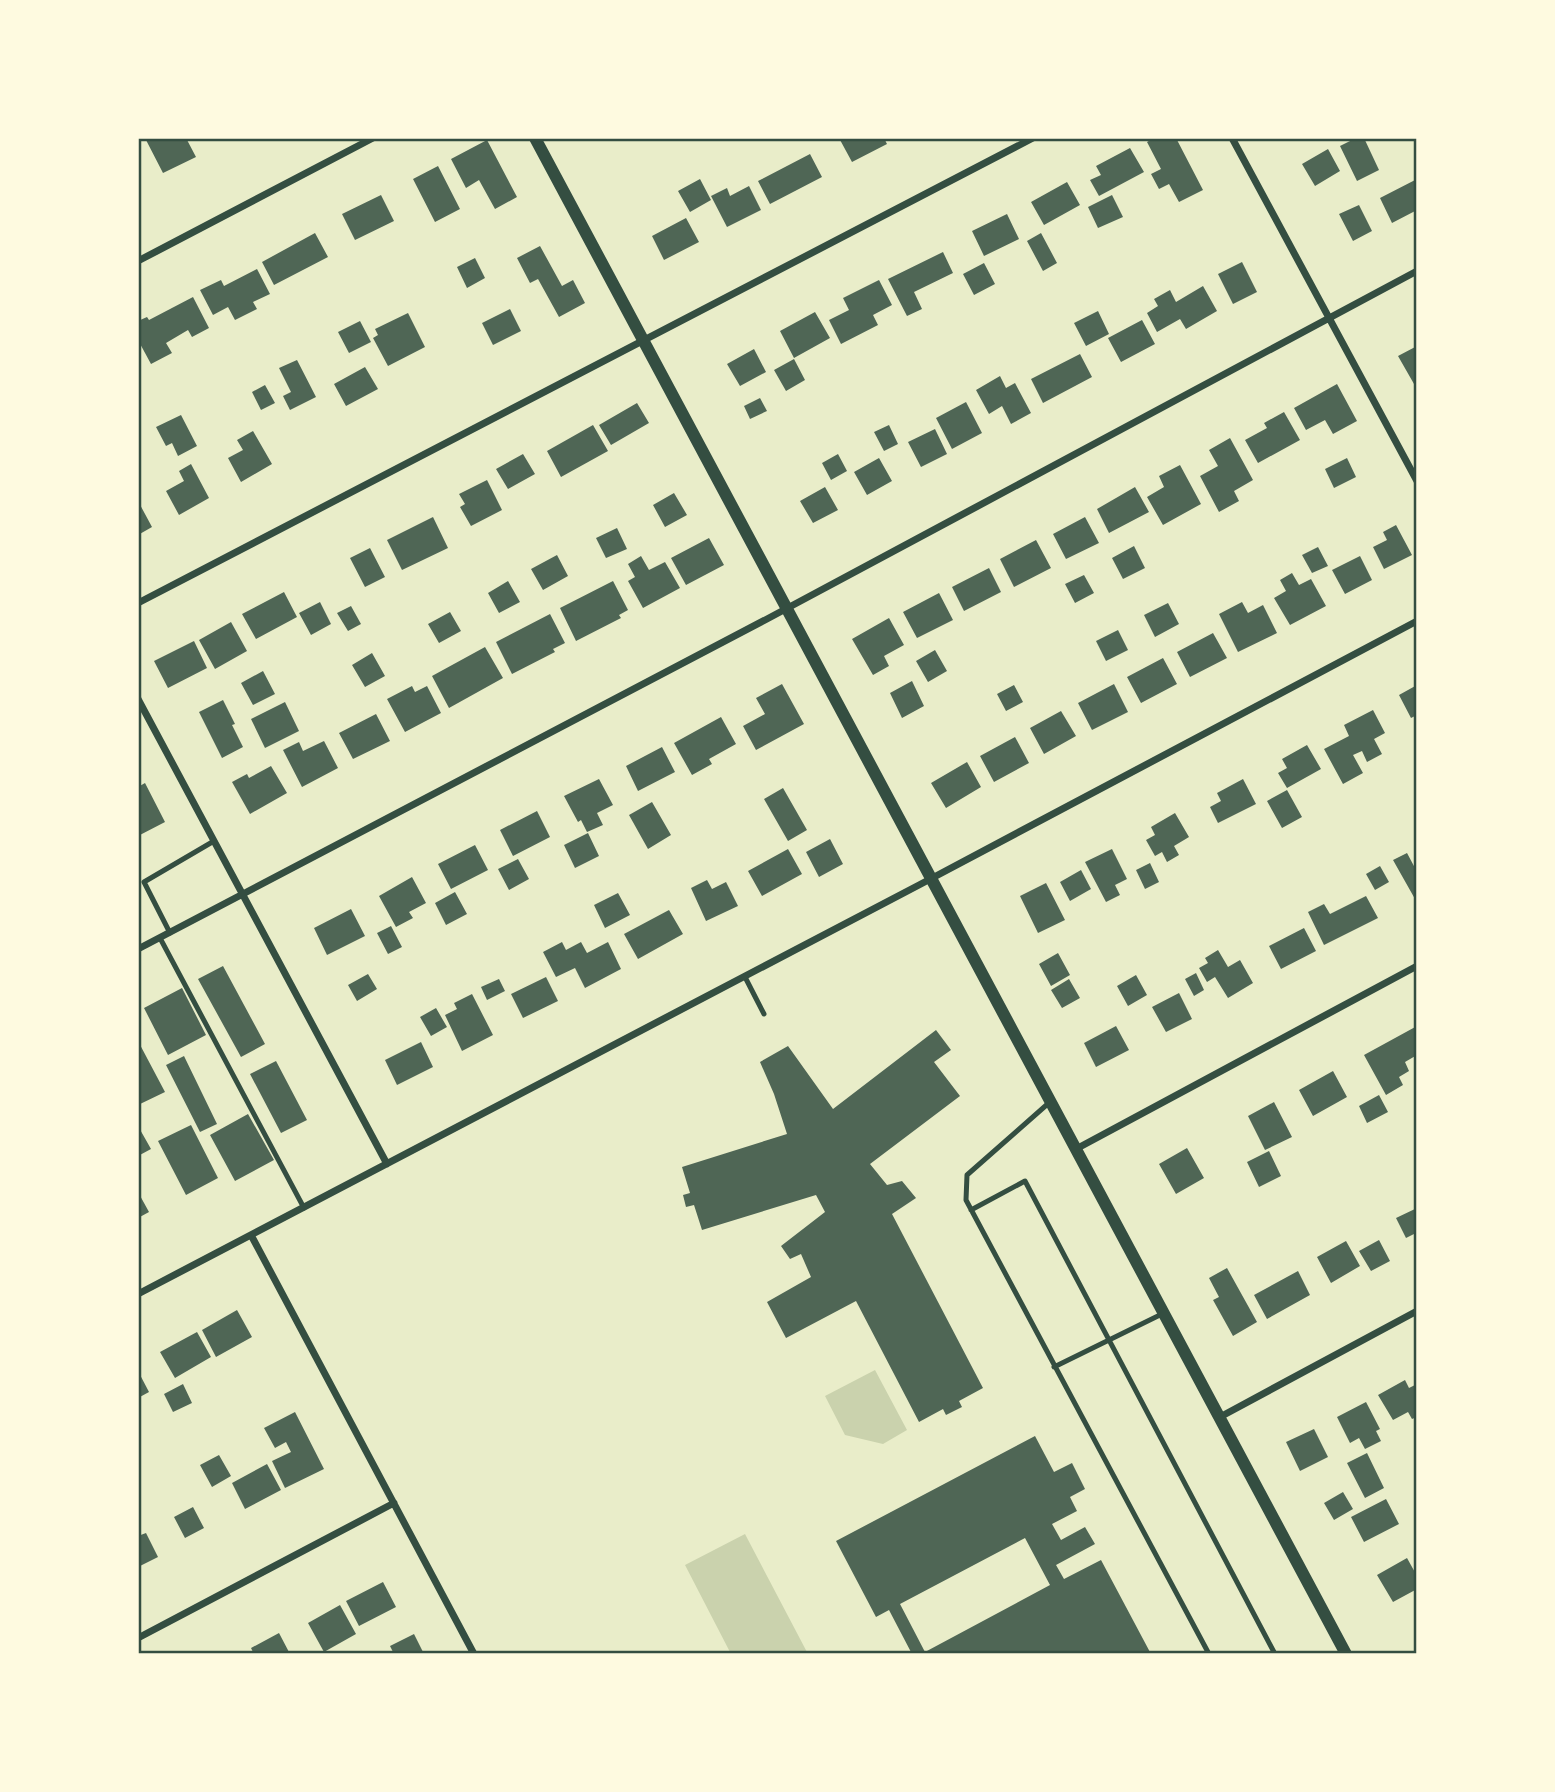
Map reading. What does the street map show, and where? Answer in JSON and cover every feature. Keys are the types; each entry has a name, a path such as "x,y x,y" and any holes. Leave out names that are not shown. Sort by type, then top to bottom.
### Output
{"street":[{"path":"138,261 373,138"},
{"path":"535,138 1346,1654"},
{"path":"138,603 1033,138"},
{"path":"1232,138 1417,481"},
{"path":"138,949 787,608 1417,271"},
{"path":"138,1294 1417,621"},
{"path":"138,699 387,1164"},
{"path":"1076,1149 1417,966"},
{"path":"251,1235 474,1654"},
{"path":"1220,1417 1417,1311"},
{"path":"138,1638 394,1503"}],"lane":[{"path":"170,933 141,884 214,841"},
{"path":"160,938 304,1208"},
{"path":"744,977 764,1014"},
{"path":"1051,1101 968,1175 966,1200 1209,1654"},
{"path":"971,1210 1025,1181 1275,1654"},
{"path":"1054,1367 1164,1312"}],"green space":[{"path":"875,1370 907,1430 883,1444 845,1435 825,1396"},
{"path":"745,1534 808,1654 731,1654 685,1565"}],"building":[{"path":"161,138 162,141 167,138 186,138 196,157 163,173 146,140"},
{"path":"839,138 884,138 887,144 852,162"},
{"path":"1154,138 1176,138 1203,190 1179,202 1169,184 1159,189 1151,174 1161,169 1147,142"},
{"path":"1356,138 1364,138 1379,170 1357,181 1340,146"},
{"path":"487,140 517,197 495,209 479,180 466,188 451,159"},
{"path":"1130,148 1144,172 1099,196 1090,180 1101,175 1096,166"},
{"path":"1328,149 1340,171 1315,186 1302,164"},
{"path":"810,154 822,177 770,204 758,181"},
{"path":"438,166 460,209 435,222 413,179"},
{"path":"700,179 711,200 690,212 678,191"},
{"path":"1417,179 1417,210 1392,223 1380,198"},
{"path":"1067,182 1080,205 1044,225 1031,202"},
{"path":"749,186 761,210 727,227 711,196 727,188 730,196"},
{"path":"381,195 394,221 355,240 342,214"},
{"path":"1112,195 1123,217 1098,228 1088,207"},
{"path":"1359,205 1372,231 1353,241 1339,214"},
{"path":"1007,214 1019,239 984,256 972,231"},
{"path":"686,218 699,242 664,260 652,236"},
{"path":"315,233 328,257 274,285 262,262"},
{"path":"1041,233 1057,263 1043,271 1027,241"},
{"path":"540,246 562,286 573,280 585,303 559,317 538,279 530,283 517,258"},
{"path":"943,252 953,273 914,292 922,309 907,316 888,279"},
{"path":"475,258 485,278 467,288 457,267"},
{"path":"1242,262 1257,292 1233,304 1218,274"},
{"path":"984,263 995,284 974,295 963,274"},
{"path":"257,269 270,294 253,302 257,309 235,320 228,307 213,315 200,290 221,280 224,286"},
{"path":"879,280 892,305 873,315 878,325 841,344 829,320 849,310 843,298"},
{"path":"1203,286 1217,311 1186,329 1180,319 1157,332 1147,313 1158,306 1154,299 1170,290 1176,302"},
{"path":"193,297 209,328 192,337 188,330 166,343 172,353 151,364 138,340 138,321 147,317 149,320"},
{"path":"510,309 521,331 493,345 482,323"},
{"path":"1098,311 1109,334 1086,346 1074,323"},
{"path":"815,312 830,338 794,358 780,331"},
{"path":"408,313 425,347 388,366 373,338 378,335 375,329"},
{"path":"1142,320 1155,344 1121,362 1108,338"},
{"path":"360,321 371,342 349,353 338,332"},
{"path":"1417,346 1417,383 1414,384 1398,356"},
{"path":"754,349 766,372 740,386 727,364"},
{"path":"1080,354 1092,377 1043,403 1031,379"},
{"path":"794,359 805,380 786,391 774,370"},
{"path":"297,360 316,397 290,410 283,396 291,392 279,368"},
{"path":"365,367 378,389 346,406 334,384"},
{"path":"1000,376 1006,388 1015,383 1031,413 1011,424 1002,406 989,414 976,390"},
{"path":"1337,384 1357,421 1333,434 1325,420 1306,430 1294,408"},
{"path":"265,385 275,403 261,410 252,392"},
{"path":"760,398 767,411 750,419 744,406"},
{"path":"966,402 982,433 952,449 936,418"},
{"path":"637,403 649,423 611,445 599,425"},
{"path":"1284,412 1300,440 1258,463 1245,440 1267,428 1264,423"},
{"path":"181,415 197,446 178,456 172,443 166,446 156,427"},
{"path":"593,425 608,451 561,477 547,451"},
{"path":"889,425 898,444 884,451 874,432"},
{"path":"935,429 947,454 921,467 908,442"},
{"path":"253,431 272,464 241,482 228,458 243,450 237,440"},
{"path":"1230,438 1253,480 1234,491 1239,501 1219,512 1200,476 1218,466 1209,450"},
{"path":"523,454 535,474 508,489 496,469"},
{"path":"838,454 847,471 831,480 822,463"},
{"path":"879,458 892,481 867,495 854,472"},
{"path":"1347,458 1356,477 1334,488 1325,469"},
{"path":"191,464 209,498 179,515 166,491 184,481 179,471"},
{"path":"1180,465 1201,504 1163,525 1147,497 1164,487 1159,476"},
{"path":"487,480 502,510 471,526 460,507 465,504 459,494"},
{"path":"825,487 838,510 813,523 800,501"},
{"path":"1135,487 1149,512 1109,533 1097,509"},
{"path":"674,493 687,515 665,527 653,505"},
{"path":"138,501 152,527 138,535"},
{"path":"433,517 448,548 402,570 387,540"},
{"path":"1085,517 1099,543 1066,559 1053,534"},
{"path":"1396,525 1412,555 1384,569 1373,547 1387,540 1383,532"},
{"path":"617,528 627,549 606,558 596,538"},
{"path":"709,538 724,565 686,585 671,558"},
{"path":"1036,540 1051,568 1014,587 1000,559"},
{"path":"1134,546 1145,568 1123,579 1112,558"},
{"path":"1318,547 1328,566 1312,573 1302,555"},
{"path":"370,548 385,577 365,587 350,558"},
{"path":"557,555 568,576 543,590 531,569"},
{"path":"641,556 649,570 665,562 680,588 643,608 628,581 635,577 628,564"},
{"path":"1360,556 1372,580 1345,594 1332,570"},
{"path":"989,568 1001,592 964,611 952,587"},
{"path":"1292,573 1299,585 1311,579 1326,606 1290,625 1274,598 1286,591 1280,580"},
{"path":"1084,575 1094,593 1075,603 1065,584"},
{"path":"508,581 520,602 499,613 488,593"},
{"path":"613,581 628,610 619,615 621,618 576,641 560,608"},
{"path":"284,592 297,617 256,639 242,614"},
{"path":"939,593 953,620 917,638 903,612"},
{"path":"320,602 331,624 311,635 299,613"},
{"path":"1242,602 1248,613 1263,605 1277,633 1238,652 1219,614"},
{"path":"1168,603 1179,624 1155,637 1144,615"},
{"path":"351,606 361,624 348,631 337,613"},
{"path":"450,612 461,631 439,643 428,624"},
{"path":"550,614 565,643 553,649 555,652 512,674 496,642"},
{"path":"889,618 904,645 884,656 889,666 873,675 852,639"},
{"path":"231,622 247,651 215,669 199,640"},
{"path":"1118,630 1128,650 1106,661 1096,641"},
{"path":"1213,633 1227,658 1190,677 1177,652"},
{"path":"194,641 207,668 168,688 154,661"},
{"path":"485,647 503,678 449,708 432,676"},
{"path":"935,650 947,671 928,682 916,661"},
{"path":"372,653 385,676 365,687 352,665"},
{"path":"1163,658 1177,684 1141,703 1127,677"},
{"path":"263,671 275,694 253,705 241,683"},
{"path":"912,681 924,706 902,718 890,693"},
{"path":"782,684 804,724 756,750 743,726 765,714 756,698"},
{"path":"1114,684 1128,712 1092,730 1078,703"},
{"path":"1014,685 1023,702 1006,711 997,694"},
{"path":"1417,685 1417,715 1411,718 1399,695"},
{"path":"412,686 415,692 427,686 441,713 405,732 387,699"},
{"path":"223,700 243,747 222,758 199,712"},
{"path":"285,702 299,731 265,748 251,719"},
{"path":"1373,710 1385,733 1374,739 1382,754 1367,762 1362,751 1353,755 1363,773 1343,784 1324,749 1349,736 1344,725"},
{"path":"1061,711 1076,736 1044,754 1030,728"},
{"path":"376,714 390,741 353,759 339,733"},
{"path":"721,717 736,744 709,759 712,764 692,775 674,743"},
{"path":"1015,737 1029,763 994,782 980,756"},
{"path":"324,741 338,768 302,787 283,750 299,742 303,751"},
{"path":"1307,745 1321,769 1287,788 1278,773 1287,768 1282,759"},
{"path":"662,747 675,772 638,791 626,766"},
{"path":"967,762 981,787 946,808 931,783"},
{"path":"271,766 287,793 250,814 232,782 247,774 249,778"},
{"path":"599,779 613,805 597,813 603,825 587,832 581,820 578,822 564,796"},
{"path":"1243,779 1256,804 1218,823 1210,807 1221,801 1217,793"},
{"path":"145,783 165,822 138,836 138,787"},
{"path":"783,788 807,830 788,841 764,799"},
{"path":"1287,790 1302,817 1282,828 1267,801"},
{"path":"652,802 671,835 648,849 629,815"},
{"path":"537,811 550,837 513,856 500,830"},
{"path":"1175,813 1189,837 1174,846 1179,855 1167,862 1162,852 1155,856 1146,840 1155,835 1151,827"},
{"path":"588,833 599,856 575,868 564,845"},
{"path":"830,839 843,864 819,877 806,852"},
{"path":"475,845 488,870 451,889 438,864"},
{"path":"788,849 802,874 762,896 748,871"},
{"path":"1112,849 1127,879 1115,885 1120,895 1106,902 1085,862"},
{"path":"1407,853 1415,868 1417,867 1415,899 1393,860"},
{"path":"518,859 529,879 509,890 498,869"},
{"path":"1150,863 1159,882 1145,889 1136,870"},
{"path":"1380,866 1389,882 1375,890 1366,874"},
{"path":"1081,870 1091,889 1070,901 1060,882"},
{"path":"412,877 426,903 409,912 413,918 396,927 379,896"},
{"path":"707,880 712,889 726,882 738,906 706,921 691,888"},
{"path":"1046,883 1065,920 1038,933 1020,896"},
{"path":"455,892 467,914 446,925 435,903"},
{"path":"618,893 630,915 605,928 594,905"},
{"path":"1366,896 1378,918 1324,945 1308,912 1324,904 1330,914"},
{"path":"351,909 365,936 327,955 314,928"},
{"path":"669,910 683,934 638,959 624,934"},
{"path":"391,926 402,947 388,954 377,933"},
{"path":"1304,928 1316,951 1281,969 1269,946"},
{"path":"562,942 566,950 581,942 587,953 608,942 621,969 585,988 575,968 556,977 543,952"},
{"path":"1218,950 1228,967 1240,960 1253,983 1228,998 1215,977 1207,982 1199,968 1208,963 1205,958"},
{"path":"1058,953 1070,975 1051,986 1039,964"},
{"path":"223,966 265,1044 241,1057 198,979"},
{"path":"1196,973 1204,990 1194,996 1185,979"},
{"path":"368,974 377,989 357,1001 348,985"},
{"path":"1136,975 1147,995 1128,1006 1117,986"},
{"path":"546,977 558,1001 523,1018 511,994"},
{"path":"499,979 505,991 487,1000 481,987"},
{"path":"1069,979 1080,998 1062,1008 1051,990"},
{"path":"182,988 206,1035 168,1055 144,1008"},
{"path":"1179,993 1192,1019 1166,1032 1152,1007"},
{"path":"472,994 493,1035 462,1051 445,1015 457,1009 454,1003"},
{"path":"436,1008 447,1027 431,1036 420,1017"},
{"path":"1116,1026 1129,1050 1096,1067 1084,1043"},
{"path":"1417,1026 1417,1055 1405,1062 1409,1071 1399,1077 1403,1085 1386,1095 1364,1055"},
{"path":"936,1030 951,1050 934,1062 960,1096 870,1164 887,1185 902,1181 916,1198 892,1214 983,1388 959,1401 962,1407 946,1415 943,1409 919,1422 856,1301 786,1338 767,1302 811,1277 801,1254 790,1259 781,1246 825,1212 816,1195 702,1230 694,1205 686,1207 683,1195 690,1193 682,1167 787,1134 760,1062 788,1046 833,1109"},
{"path":"138,1041 165,1092 138,1105"},
{"path":"421,1042 433,1067 397,1085 385,1060"},
{"path":"184,1056 217,1124 200,1132 166,1065"},
{"path":"276,1061 307,1120 281,1133 250,1074"},
{"path":"1333,1071 1347,1097 1313,1116 1299,1090"},
{"path":"1379,1095 1388,1112 1367,1123 1359,1106"},
{"path":"1274,1102 1292,1137 1265,1150 1248,1116"},
{"path":"248,1114 274,1160 235,1181 210,1135"},
{"path":"191,1125 218,1178 186,1195 158,1141"},
{"path":"138,1126 151,1149 138,1156"},
{"path":"1187,1148 1204,1178 1176,1194 1159,1164"},
{"path":"1269,1151 1281,1176 1259,1187 1247,1162"},
{"path":"138,1192 149,1212 138,1218"},
{"path":"1417,1208 1417,1240 1414,1234 1406,1238 1396,1218"},
{"path":"1379,1240 1390,1261 1371,1271 1359,1251"},
{"path":"1346,1241 1360,1266 1331,1283 1317,1257"},
{"path":"1227,1268 1257,1322 1233,1336 1213,1300 1219,1297 1209,1278"},
{"path":"1298,1271 1310,1295 1267,1319 1254,1295"},
{"path":"237,1310 252,1337 216,1357 202,1330"},
{"path":"197,1332 211,1357 175,1378 160,1352"},
{"path":"138,1371 149,1392 138,1398"},
{"path":"1405,1380 1409,1388 1417,1384 1417,1417 1412,1419 1408,1412 1393,1420 1378,1395"},
{"path":"183,1384 192,1403 173,1412 164,1394"},
{"path":"1366,1402 1380,1429 1376,1431 1381,1441 1365,1449 1359,1438 1350,1443 1337,1417"},
{"path":"295,1412 324,1469 285,1488 272,1461 291,1452 286,1442 275,1448 264,1428"},
{"path":"1314,1429 1328,1457 1300,1471 1286,1442"},
{"path":"1035,1436 1054,1472 1072,1463 1085,1489 1070,1497 1077,1511 1052,1524 1061,1540 1085,1527 1095,1544 1056,1565 1064,1579 1101,1560 1151,1654 912,1654 889,1610 876,1617 836,1541","holes":["1025,1538 1050,1585 925,1652 900,1604"]},
{"path":"1367,1453 1384,1488 1365,1498 1347,1463"},
{"path":"219,1455 231,1476 212,1487 200,1465"},
{"path":"267,1464 281,1490 245,1509 232,1483"},
{"path":"1343,1492 1353,1509 1334,1520 1324,1503"},
{"path":"1386,1499 1399,1524 1364,1542 1351,1517"},
{"path":"193,1507 204,1528 185,1538 174,1517"},
{"path":"146,1533 158,1557 138,1567 138,1536"},
{"path":"1407,1558 1417,1576 1417,1589 1393,1602 1377,1575"},
{"path":"383,1582 396,1607 359,1626 346,1601"},
{"path":"340,1605 356,1634 324,1652 308,1623"},
{"path":"279,1633 290,1654 254,1654 251,1648"},
{"path":"414,1634 424,1654 394,1654 390,1646"}]}
